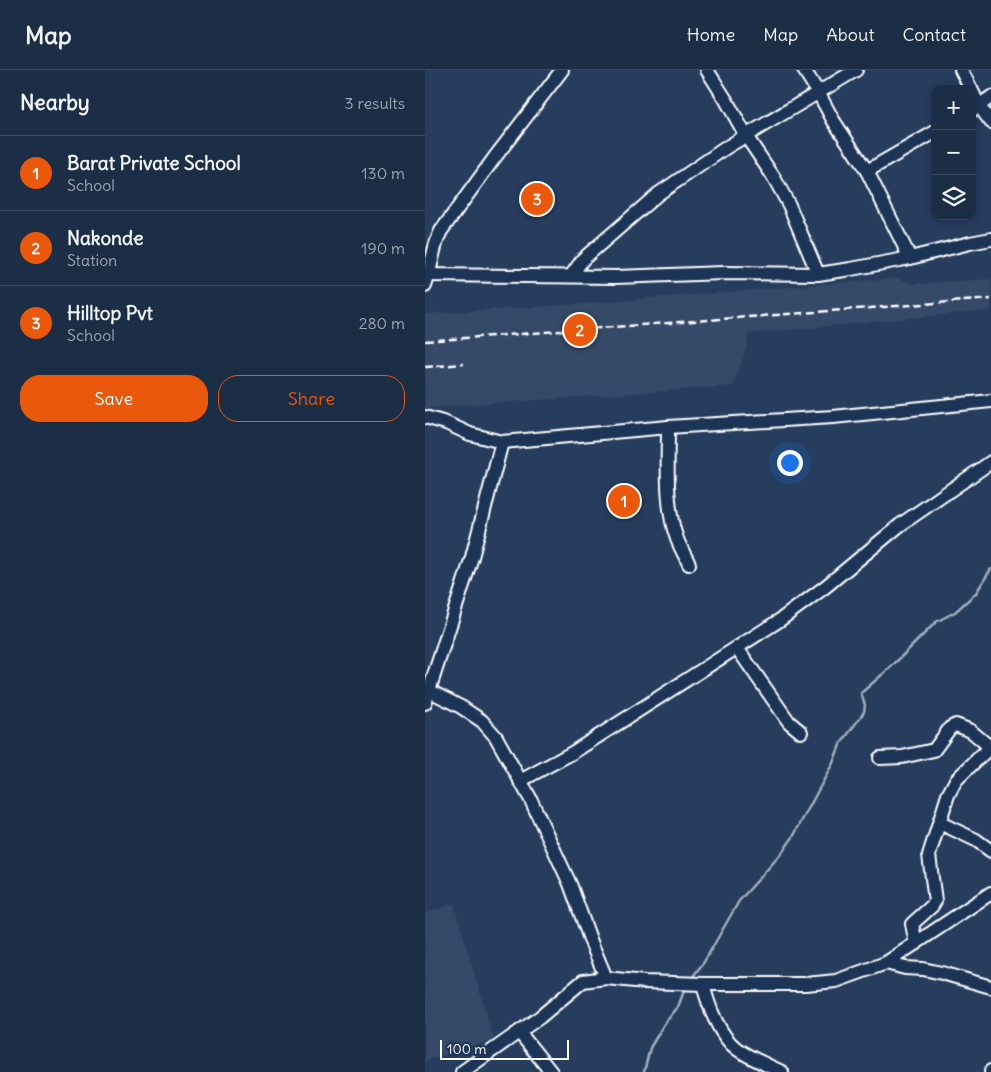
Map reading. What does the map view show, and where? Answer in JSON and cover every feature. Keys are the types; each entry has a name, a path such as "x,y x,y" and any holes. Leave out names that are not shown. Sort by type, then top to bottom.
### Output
{"street":[{"path":"562,70 451,216 438,236 426,279 571,276 616,278 723,273 818,274 910,258 991,239"},
{"path":"707,70 789,205 818,274"},
{"path":"804,70 833,120 867,172 910,258"},
{"path":"571,276 583,259 658,194 714,156 856,70"},
{"path":"961,70 969,85"},
{"path":"991,97 976,108 991,122"},
{"path":"867,172 931,134"},
{"path":"425,417 446,423 470,434 502,442 668,427 833,417 991,401"},
{"path":"668,427 668,485 673,523 676,536 689,564"},
{"path":"425,703 472,557 502,442"},
{"path":"520,781 572,753 780,620 825,587 906,520 991,462"},
{"path":"737,648 789,722 801,732"},
{"path":"430,691 461,707 482,721 496,737 530,798 570,884 606,978"},
{"path":"880,758 902,757 934,750 950,728 956,725 971,731 991,747 956,780 948,795 929,855 935,902 912,924 916,944"},
{"path":"940,823 976,840 991,851"},
{"path":"462,1072 540,1017 583,981 606,978 645,982 703,984 806,984 847,978 886,963 991,893"},
{"path":"886,963 905,968 942,973 991,988"},
{"path":"703,984 709,1006 728,1041 738,1050 782,1072"},
{"path":"519,1032 551,1072"}],"shaded area":[{"path":"898,278 914,284 991,279 991,310 748,334 747,347 733,386 425,408 425,314 565,305"},
{"path":"454,904 494,1040 425,1061 425,913"}],"waterway":[{"path":"691,979 704,962 739,901 781,854 793,837 833,763 840,745 864,712 865,705 861,693 891,667 936,622 955,612 976,593 991,569"},
{"path":"644,1072 650,1048 664,1024 678,1007 684,991"}],"railway":[{"path":"425,341 991,299"},
{"path":"425,367 464,364"}],"place":[{"name":"Hilltop Pvt","path":"537,199"},
{"name":"Nakonde","path":"580,330"},
{"name":"Barat Private School","path":"624,501"}]}
